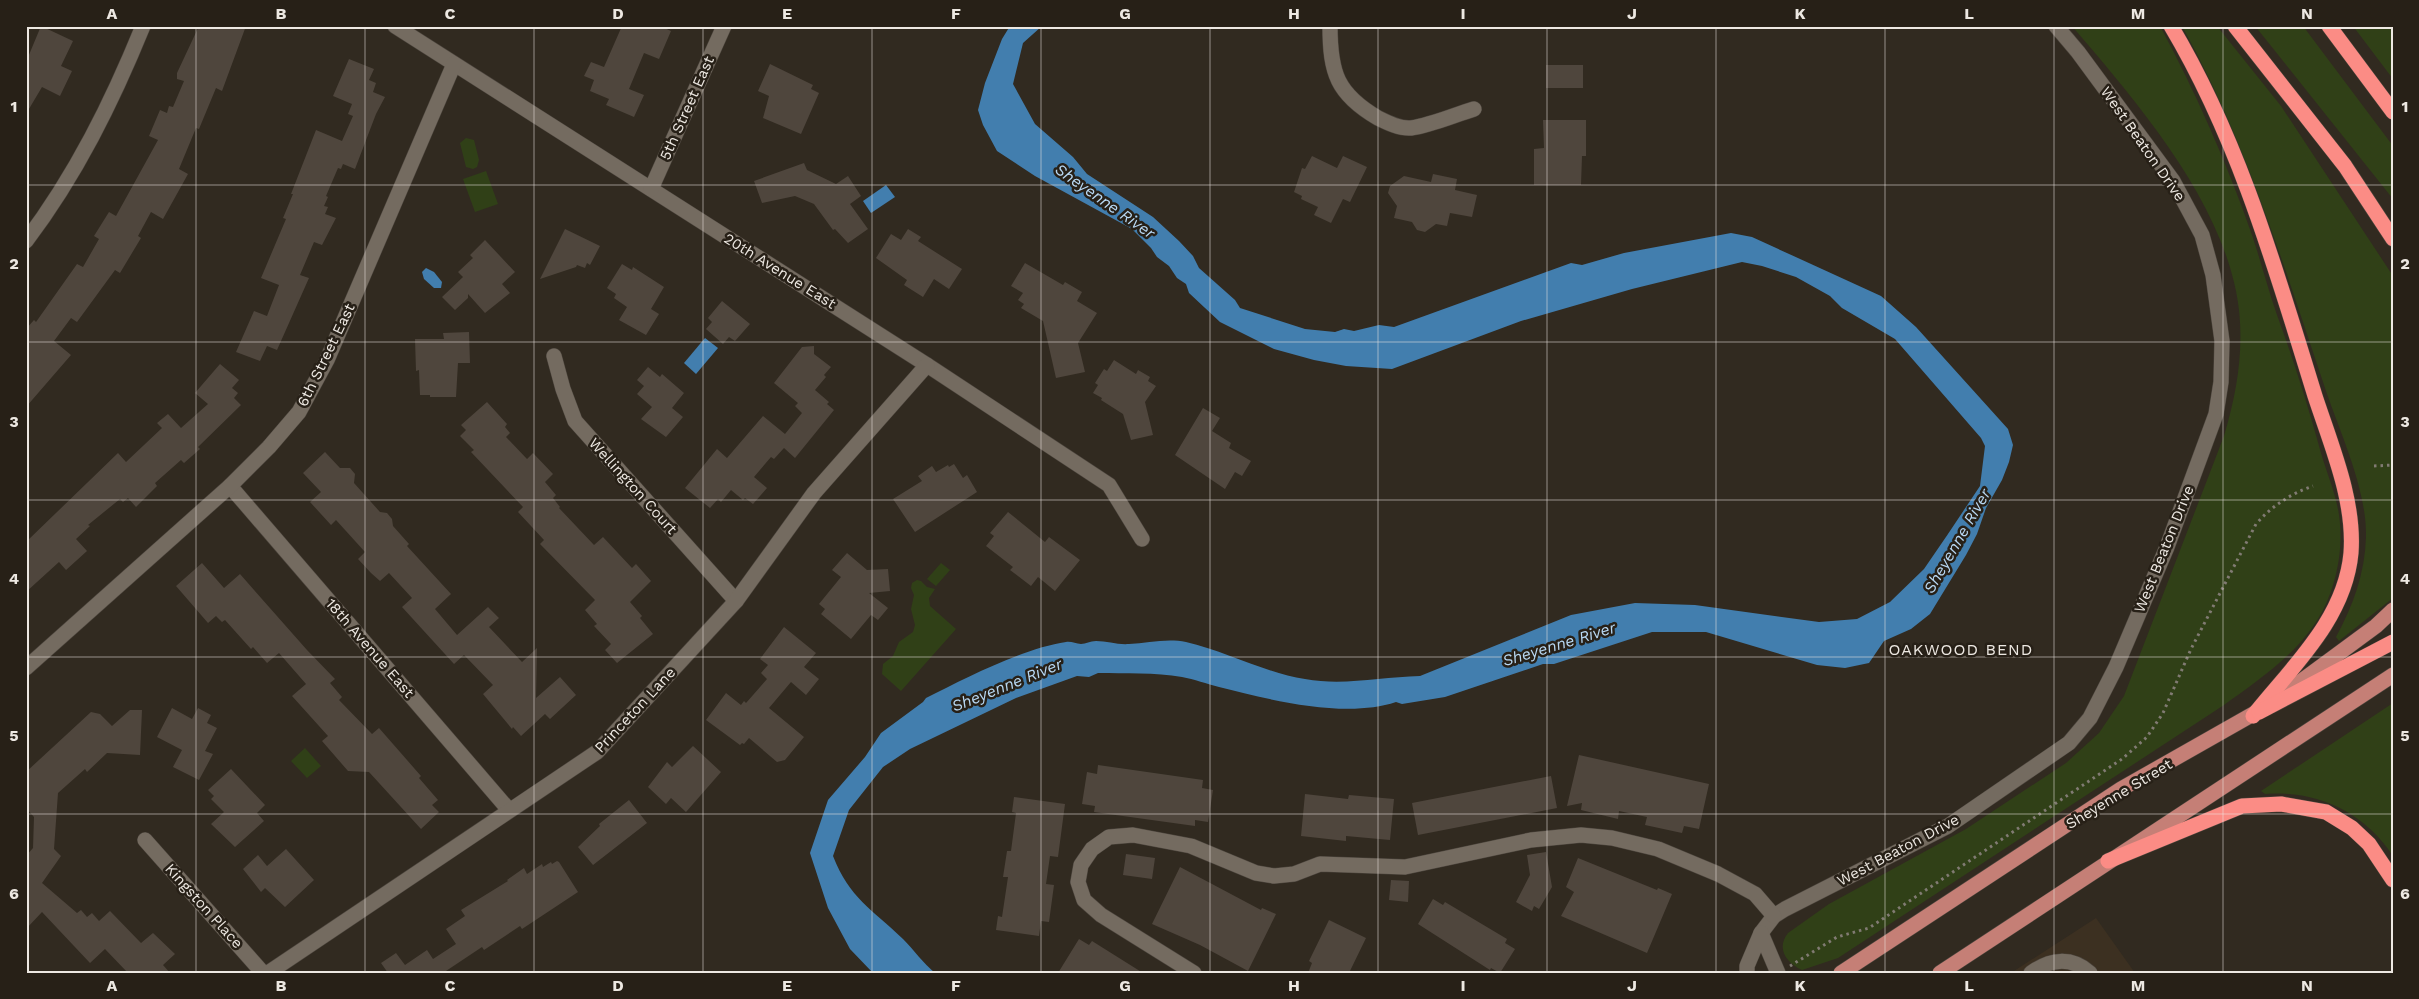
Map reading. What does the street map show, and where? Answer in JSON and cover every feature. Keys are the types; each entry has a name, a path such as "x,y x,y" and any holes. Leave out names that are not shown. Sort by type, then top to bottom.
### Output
{"highway":[{"path":"2172,26 2220,120 2241,172 2287,304 2342,483 2350,516 2351,554 2342,592 2326,625 2253,716"},
{"path":"2235,26 2345,166 2393,239"},
{"path":"2329,26 2393,112"},
{"path":"2253,716 2393,642"},
{"path":"2108,861 2242,806 2281,804 2326,812 2352,828 2369,844 2393,880"}],"main road":[{"name":"Sheyenne Street","path":"1841,973 2121,789 2253,716 2376,626 2393,610"},
{"path":"1940,973 2393,675"}],"street":[{"path":"26,241 84,152 116,91 143,26"},
{"name":"20th Avenue East","path":"395,26 927,365 1108,485 1142,539"},
{"name":"5th Street East","path":"651,189 724,26"},
{"path":"1330,26 1330,53 1339,85 1357,106 1365,111 1390,125 1410,128 1474,109"},
{"name":"West Beaton Drive","path":"1748,973 1747,966 1761,933 1774,916 1948,826 2069,743 2090,718 2116,667 2167,547 2216,414 2221,382 2222,341 2213,275 2202,235 2173,181 2078,52 2056,26"},
{"name":"6th Street East","path":"26,668 230,486 269,447 299,412 327,360 454,64"},
{"name":"Wellington Court","path":"554,356 563,389 575,421 736,601"},
{"name":"Princeton Lane","path":"268,973 597,752 736,601 814,494 927,365"},
{"name":"18th Avenue East","path":"230,486 509,810"},
{"path":"1194,973 1101,915 1084,900 1078,882 1081,865 1092,849 1110,837 1133,835 1191,846 1256,873 1274,876 1294,874 1320,864 1405,867 1531,840 1581,835 1612,838 1658,849 1718,874 1755,894 1774,916"},
{"name":"Kingston Place","path":"145,840 263,973"},
{"path":"1761,933 1778,973"},
{"path":"2030,973 2042,965 2055,961 2070,961 2090,973"}],"path":[{"path":"2374,466 2393,465"}],"shaded area":[{"path":"2096,918 2135,973 2011,973"}],"green space":[{"path":"2072,26 2160,26 2186,77 2232,181 2252,235 2336,499 2340,525 2340,545 2333,585 2322,612 2300,643 2271,670 2240,694 1838,958 1802,970 1791,963 1784,954 1783,944 1788,933 1829,904 1966,829 2066,763 2099,733 2124,696 2224,436 2237,382 2240,346 2239,309 2226,255 2211,219 2192,184 2170,150 2121,85"},
{"path":"2182,26 2217,26 2281,106 2393,276 2393,598 2339,641 2336,637 2348,613 2361,576 2366,537 2362,500 2352,461 2262,204 2225,113 2205,69"},
{"path":"2255,26 2303,26 2393,146 2393,199"},
{"path":"2353,26 2393,26 2393,79"},
{"path":"466,138 474,140 479,160 477,167 473,169 466,167 460,143"},
{"path":"486,171 498,204 475,212 463,179"},
{"path":"941,563 950,570 936,586 927,579"},
{"path":"917,580 927,587 935,589 929,598 930,606 956,629 901,691 882,674 883,664 893,656 899,642 913,632 915,625 911,609 914,595 911,588 912,583"},
{"path":"2393,703 2393,856 2368,827 2338,807 2321,800 2303,796 2265,794 2261,791"},
{"path":"305,748 321,766 307,778 291,761"}],"water":[{"name":"Sheyenne River","path":"1010,26 1042,26 1023,43 1013,84 1035,124 1073,157 1087,174 1153,217 1179,241 1193,256 1199,268 1235,300 1240,308 1305,329 1335,332 1344,329 1354,331 1379,325 1394,327 1571,263 1582,265 1624,253 1731,233 1752,237 1881,296 1916,327 2008,429 2013,445 2009,462 2002,480 1986,508 1977,534 1966,555 1930,614 1911,629 1884,641 1869,663 1845,668 1817,665 1706,632 1652,632 1554,664 1543,664 1445,697 1402,704 1396,702 1376,707 1354,709 1308,706 1261,697 1182,677 1161,674 1098,673 1089,677 1077,676 1016,698 910,749 883,767 849,810 833,856 840,871 862,902 903,939 935,973 873,973 850,949 828,908 810,853 828,800 865,757 881,733 926,698 995,665 1032,650 1066,642 1081,644 1096,641 1125,644 1172,640 1201,646 1290,676 1334,682 1420,676 1571,615 1635,603 1695,605 1819,622 1857,619 1890,602 1924,569 1980,486 1985,446 1981,438 1895,339 1842,308 1830,296 1796,277 1742,262 1632,289 1521,321 1392,369 1346,366 1314,360 1274,349 1220,322 1189,293 1186,284 1177,278 1169,266 1157,257 1151,248 1132,229 1035,176 997,151 983,125 978,110 985,83 1002,39"},
{"path":"886,185 895,197 871,213 863,201"},
{"path":"426,268 434,272 442,282 441,288 434,288 424,279 422,272"},
{"path":"705,338 718,348 696,374 684,363"}],"building":[{"path":"41,26 73,41 61,66 72,71 60,96 42,87 26,114 26,62"},
{"path":"199,26 246,26 222,91 216,88 199,129 196,128 179,169 188,174 163,219 151,212 138,236 141,238 120,273 115,270 77,322 71,318 54,341 71,355 26,407 26,329 34,320 36,322 77,264 83,267 99,239 94,236 109,212 116,216 158,140 149,136 160,110 167,113 169,106 173,107 184,81 177,79 177,73"},
{"path":"622,26 660,26 671,31 659,59 644,53 629,89 644,95 634,117 606,105 609,99 590,91 594,80 584,76 591,62 604,67"},
{"path":"349,59 374,69 369,80 376,83 373,92 385,97 376,114 355,169 343,164 341,169 338,168 326,196 328,197 324,206 328,207 325,214 336,218 322,245 314,242 300,275 309,278 277,350 267,346 260,361 236,352 254,311 267,316 279,285 261,278 286,219 283,218 293,194 291,194 316,130 342,141 353,116 348,114 352,104 333,96"},
{"path":"770,64 813,85 811,89 819,93 801,134 763,118 769,96 758,91"},
{"path":"1546,65 1583,65 1583,88 1546,88"},
{"path":"1543,120 1586,120 1586,156 1582,156 1581,185 1534,185 1534,149 1544,148"},
{"path":"1312,156 1337,168 1343,156 1367,167 1350,202 1343,199 1331,223 1314,215 1318,207 1301,199 1302,196 1294,192 1302,168 1305,169"},
{"path":"804,163 807,170 836,184 848,176 861,196 850,204 868,229 848,243 835,229 833,230 814,204 795,196 762,203 754,181"},
{"path":"1433,174 1457,179 1455,190 1477,195 1472,217 1450,213 1447,226 1436,224 1425,232 1417,230 1412,222 1394,218 1397,206 1388,193 1390,186 1404,176 1431,182"},
{"path":"565,229 600,246 590,265 587,263 585,268 577,265 576,267 540,279"},
{"path":"908,229 921,237 918,241 962,269 949,289 934,279 923,297 904,285 907,280 876,258 891,234 901,240"},
{"path":"485,240 515,272 502,284 510,293 485,313 468,294 468,298 455,310 442,297 463,277 458,272 473,258 470,255"},
{"path":"1025,263 1063,285 1065,282 1082,292 1077,301 1097,313 1078,343 1085,372 1056,378 1043,321 1021,308 1024,304 1018,300 1023,293 1011,286"},
{"path":"622,264 632,270 633,267 664,287 651,309 659,314 646,335 619,320 627,307 614,298 616,294 607,288"},
{"path":"722,301 750,324 735,341 729,337 723,344 706,329 712,322 708,318"},
{"path":"469,332 470,363 458,363 456,397 420,395 419,370 416,371 415,339 444,339 443,333"},
{"path":"814,346 814,354 831,367 824,375 826,377 815,390 829,402 827,404 834,410 795,458 784,448 774,459 771,457 754,477 767,488 753,504 745,498 743,500 731,490 721,502 718,499 710,508 685,488 717,449 727,458 763,416 785,434 802,413 795,406 798,403 774,383 802,347"},
{"path":"1114,360 1136,374 1138,370 1150,377 1148,381 1156,386 1145,402 1153,435 1131,440 1123,414 1093,393 1098,385 1095,383 1104,369 1107,371"},
{"path":"220,364 239,380 232,388 238,393 234,398 241,405 198,447 200,449 184,463 181,460 155,483 157,486 136,507 128,498 123,502 120,499 88,525 90,526 76,539 87,551 66,570 59,562 26,592 26,542 118,453 126,462 162,428 157,423 168,414 181,428 208,404 195,393"},
{"path":"648,367 660,377 662,374 684,393 672,408 683,417 666,437 641,419 652,407 637,394 644,386 637,380"},
{"path":"487,402 507,424 505,427 510,433 506,437 527,459 533,453 553,474 545,482 556,495 553,498 559,508 594,545 603,537 632,568 636,564 651,581 630,602 642,616 640,618 653,634 617,663 605,650 611,644 594,626 597,624 585,610 595,600 540,544 544,540 518,512 523,507 471,452 474,450 460,436 466,430 461,425"},
{"path":"1203,408 1220,418 1212,431 1231,443 1229,448 1251,461 1242,476 1235,472 1225,489 1175,455"},
{"path":"325,452 340,468 350,468 355,474 354,483 380,512 387,513 392,519 393,526 409,544 407,546 451,594 435,609 457,635 488,607 499,618 489,627 522,662 537,648 536,698 560,677 576,695 550,719 545,714 521,736 513,727 512,729 483,694 493,685 464,655 454,664 402,607 412,598 389,573 380,581 371,573 358,559 365,552 336,520 331,525 310,502 321,492 303,473"},
{"path":"954,464 963,478 967,475 977,492 915,532 893,499 922,481 918,476 932,466 936,472 948,465 949,467"},
{"path":"1008,512 1045,542 1049,537 1080,560 1055,591 1038,577 1031,586 1010,570 1013,567 986,546 994,536 990,533"},
{"path":"847,553 867,570 888,569 890,591 869,593 888,608 878,620 871,615 851,639 821,614 825,609 819,604 841,577 832,570"},
{"path":"202,563 224,588 240,574 335,679 330,683 342,697 339,700 372,734 379,728 421,776 419,778 438,800 432,805 439,812 421,829 369,772 348,771 322,741 328,736 292,696 306,684 279,653 267,663 253,647 251,649 225,620 222,622 216,616 208,623 176,586"},
{"path":"784,627 816,653 804,667 819,679 806,695 791,682 769,708 804,737 785,760 777,762 749,738 744,744 740,745 706,720 726,693 741,705 744,701 746,703 767,679 761,673 768,665 760,659"},
{"path":"172,708 192,719 198,708 211,715 207,723 217,728 205,751 213,754 199,780 173,767 182,750 157,737"},
{"path":"130,710 142,710 140,755 107,753 87,772 85,769 58,793 54,849 61,856 42,883 77,913 81,910 87,917 92,913 99,921 110,911 141,943 153,933 175,954 163,965 170,973 128,973 105,949 90,963 42,912 26,929 26,856 33,848 34,817 26,808 26,772 91,712 100,714 112,726"},
{"path":"693,746 721,772 686,812 671,798 666,804 648,787 667,762 672,767"},
{"path":"1579,755 1709,784 1699,829 1684,826 1682,833 1645,825 1647,817 1619,811 1618,819 1581,810 1582,803 1567,806"},
{"path":"1098,765 1203,780 1202,788 1213,790 1208,822 1195,820 1195,826 1094,812 1095,806 1082,804 1087,772 1097,774"},
{"path":"231,769 265,805 257,813 264,821 235,847 211,824 224,812 211,799 214,796 208,790"},
{"path":"1551,776 1557,808 1418,835 1412,803"},
{"path":"1305,794 1348,799 1349,795 1394,799 1390,840 1346,836 1346,841 1301,836"},
{"path":"1014,797 1065,804 1058,857 1050,856 1046,884 1054,885 1049,922 1041,921 1039,936 996,930 998,916 1002,917 1008,877 1003,877 1007,851 1011,851 1016,813 1012,812"},
{"path":"629,800 647,823 593,865 578,847 600,826 599,824"},
{"path":"286,849 314,880 285,907 265,888 261,892 243,869 258,855 267,866"},
{"path":"1546,852 1552,887 1539,909 1534,906 1532,911 1516,902 1530,875 1527,855"},
{"path":"1126,854 1155,858 1152,879 1123,875"},
{"path":"1578,858 1657,890 1658,888 1672,894 1647,953 1561,916 1574,892 1566,887"},
{"path":"557,861 578,892 522,929 520,926 484,950 482,947 443,973 388,973 381,963 396,953 405,965 427,950 433,959 456,944 446,929 465,916 461,910 508,881 524,868 527,874 542,864 543,867"},
{"path":"1180,867 1261,910 1262,908 1276,914 1248,971 1200,945 1152,924"},
{"path":"1391,880 1409,881 1408,902 1389,900"},
{"path":"1433,899 1443,905 1445,902 1507,939 1505,943 1515,949 1500,973 1491,968 1490,970 1418,924"},
{"path":"1329,920 1366,938 1349,973 1308,973 1312,963 1309,961"},
{"path":"1079,939 1089,945 1092,941 1143,973 1058,973"}],"district":[{"name":"OAKWOOD BEND","path":"1961,649"}]}
